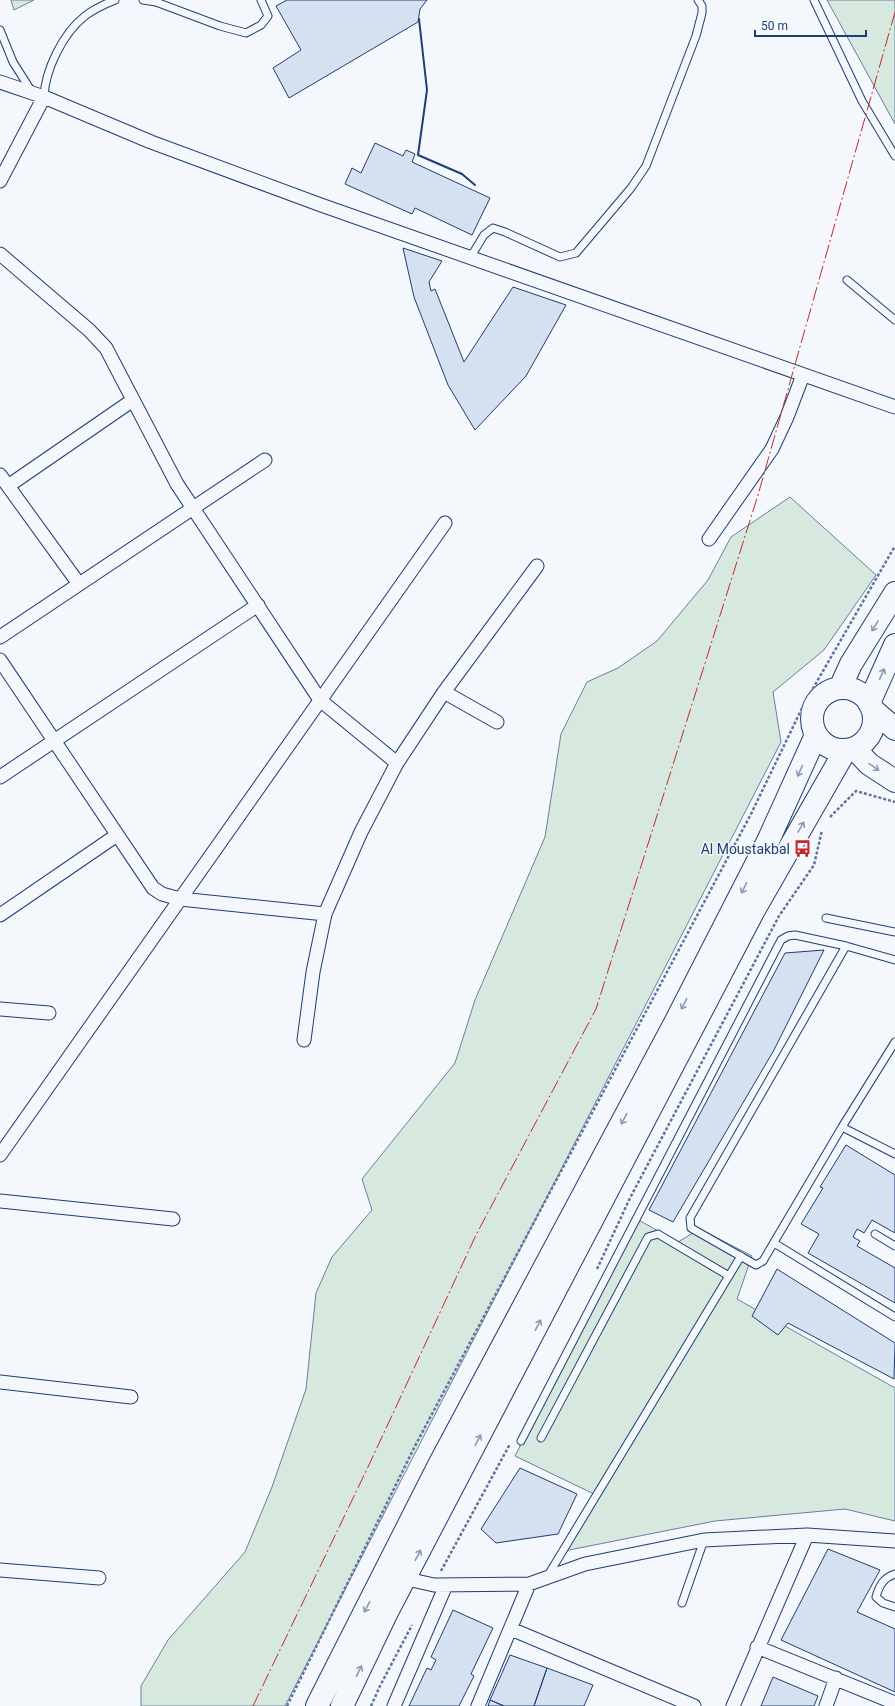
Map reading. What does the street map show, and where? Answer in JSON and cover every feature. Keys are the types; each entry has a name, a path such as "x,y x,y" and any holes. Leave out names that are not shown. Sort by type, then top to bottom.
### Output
{"highway":[{"path":"840,688 851,664 895,593"},
{"path":"342,1706 386,1614 406,1580 754,910 850,750 867,739 871,732 874,723 870,706 895,645"},
{"path":"895,729 870,706 862,695 852,689 840,688 823,694 813,709 812,727 816,736 824,745 835,750 850,750 895,781"},
{"path":"316,1706 386,1572 439,1465 689,995 768,841 816,736"}],"street":[{"path":"0,82 151,142 321,205 895,407"},
{"path":"0,181 38,96"},
{"path":"0,254 89,330 106,348 177,484 320,700 397,763"},
{"path":"709,539 772,449 787,417 803,375"},
{"path":"8,486 133,400"},
{"path":"0,637 265,460"},
{"path":"0,475 79,584"},
{"path":"0,1155 445,523"},
{"path":"304,1040 313,972 325,914 361,832 397,763 444,692 537,566"},
{"path":"0,777 258,605"},
{"path":"0,660 154,888 162,894 180,899 325,914"},
{"path":"444,692 497,722"},
{"path":"0,915 117,835"},
{"path":"0,1009 49,1013"},
{"path":"0,1201 173,1219"},
{"path":"0,1382 131,1397"},
{"path":"386,1572 406,1580 446,1585 529,1584 585,1564 704,1540 807,1535 895,1542"},
{"path":"733,1706 757,1647 807,1535"},
{"path":"0,1570 99,1578"},
{"path":"478,1706 529,1584"},
{"path":"394,1706 446,1585"},
{"path":"511,1629 694,1706"},
{"path":"757,1647 895,1703"},
{"path":"826,1706 836,1678"}],"lane":[{"path":"0,30 13,62 38,96 57,54 70,31 84,17 96,8 116,0"},
{"path":"143,0 157,1 220,26 246,33 261,25 268,16 260,0"},
{"path":"470,258 484,235 492,228 505,232 560,257 576,253 586,242 631,188 646,166 696,36 702,6 698,0"},
{"path":"814,0 862,102 895,156"},
{"path":"847,280 895,320"},
{"path":"826,918 895,932"},
{"path":"520,1441 781,940 788,936 795,935 846,946 895,960"},
{"path":"846,946 690,1218 691,1228 756,1265 760,1264 895,1042"},
{"path":"842,1127 895,1154"},
{"path":"541,1438 648,1237 658,1234 729,1276"},
{"path":"875,1234 895,1246"},
{"path":"774,1243 895,1317"},
{"path":"547,1577 740,1256"},
{"path":"682,1603 704,1540"},
{"path":"895,1574 883,1580 878,1588 876,1597 883,1603 895,1607"}],"path":[{"path":"288,1706 415,1446 750,814 804,704 895,546"}],"shaded area":[{"path":"11,0 34,0 14,10"},
{"path":"827,0 895,0 895,124"},
{"path":"790,497 876,575 824,650 773,692 781,742 285,1706 141,1706 141,1686 168,1640 245,1552 272,1487 306,1389 316,1293 332,1257 372,1210 362,1179 455,1063 475,1000 545,837 561,734 587,682 618,668 657,641 708,580 731,537"},
{"path":"635,1218 678,1242 700,1229 752,1256 737,1299 895,1388 895,1521 845,1509 715,1521 559,1552 594,1494 515,1456"}],"building":[{"path":"287,0 427,0 420,9 418,22 289,98 273,68 301,50 276,6"},
{"path":"375,143 403,156 406,150 415,154 412,162 490,198 472,235 415,208 412,214 345,184 352,168 361,173"},
{"path":"403,248 442,261 429,282 431,291 435,289 464,362 513,287 566,305 526,376 475,430 448,385 414,297"},
{"path":"824,950 774,1050 673,1222 649,1210 785,953"},
{"path":"846,1145 895,1175 895,1233 872,1220 864,1233 857,1229 853,1237 860,1241 857,1246 895,1268 895,1303 808,1253 819,1234 801,1224 823,1188 820,1187"},
{"path":"777,1269 895,1343 894,1379 788,1323 778,1335 752,1316"},
{"path":"520,1468 577,1494 558,1534 496,1543 481,1529"},
{"path":"828,1549 880,1570 857,1612 895,1629 895,1692 781,1640"},
{"path":"453,1610 493,1628 471,1674 474,1676 459,1706 409,1706 427,1668 431,1670 436,1660 431,1657"},
{"path":"510,1655 547,1668 534,1706 504,1706 490,1700"},
{"path":"547,1668 593,1685 584,1706 534,1706"},
{"path":"773,1677 818,1696 814,1706 761,1706"},
{"path":"490,1700 504,1706 488,1706"}],"wall":[{"path":"419,19 427,90 418,155 462,174 475,185"}],"power":[{"path":"253,1706 368,1467 476,1235 596,1009 758,495 895,12"}],"place":[{"name":"Al Moustakbal","path":"803,849"}]}
